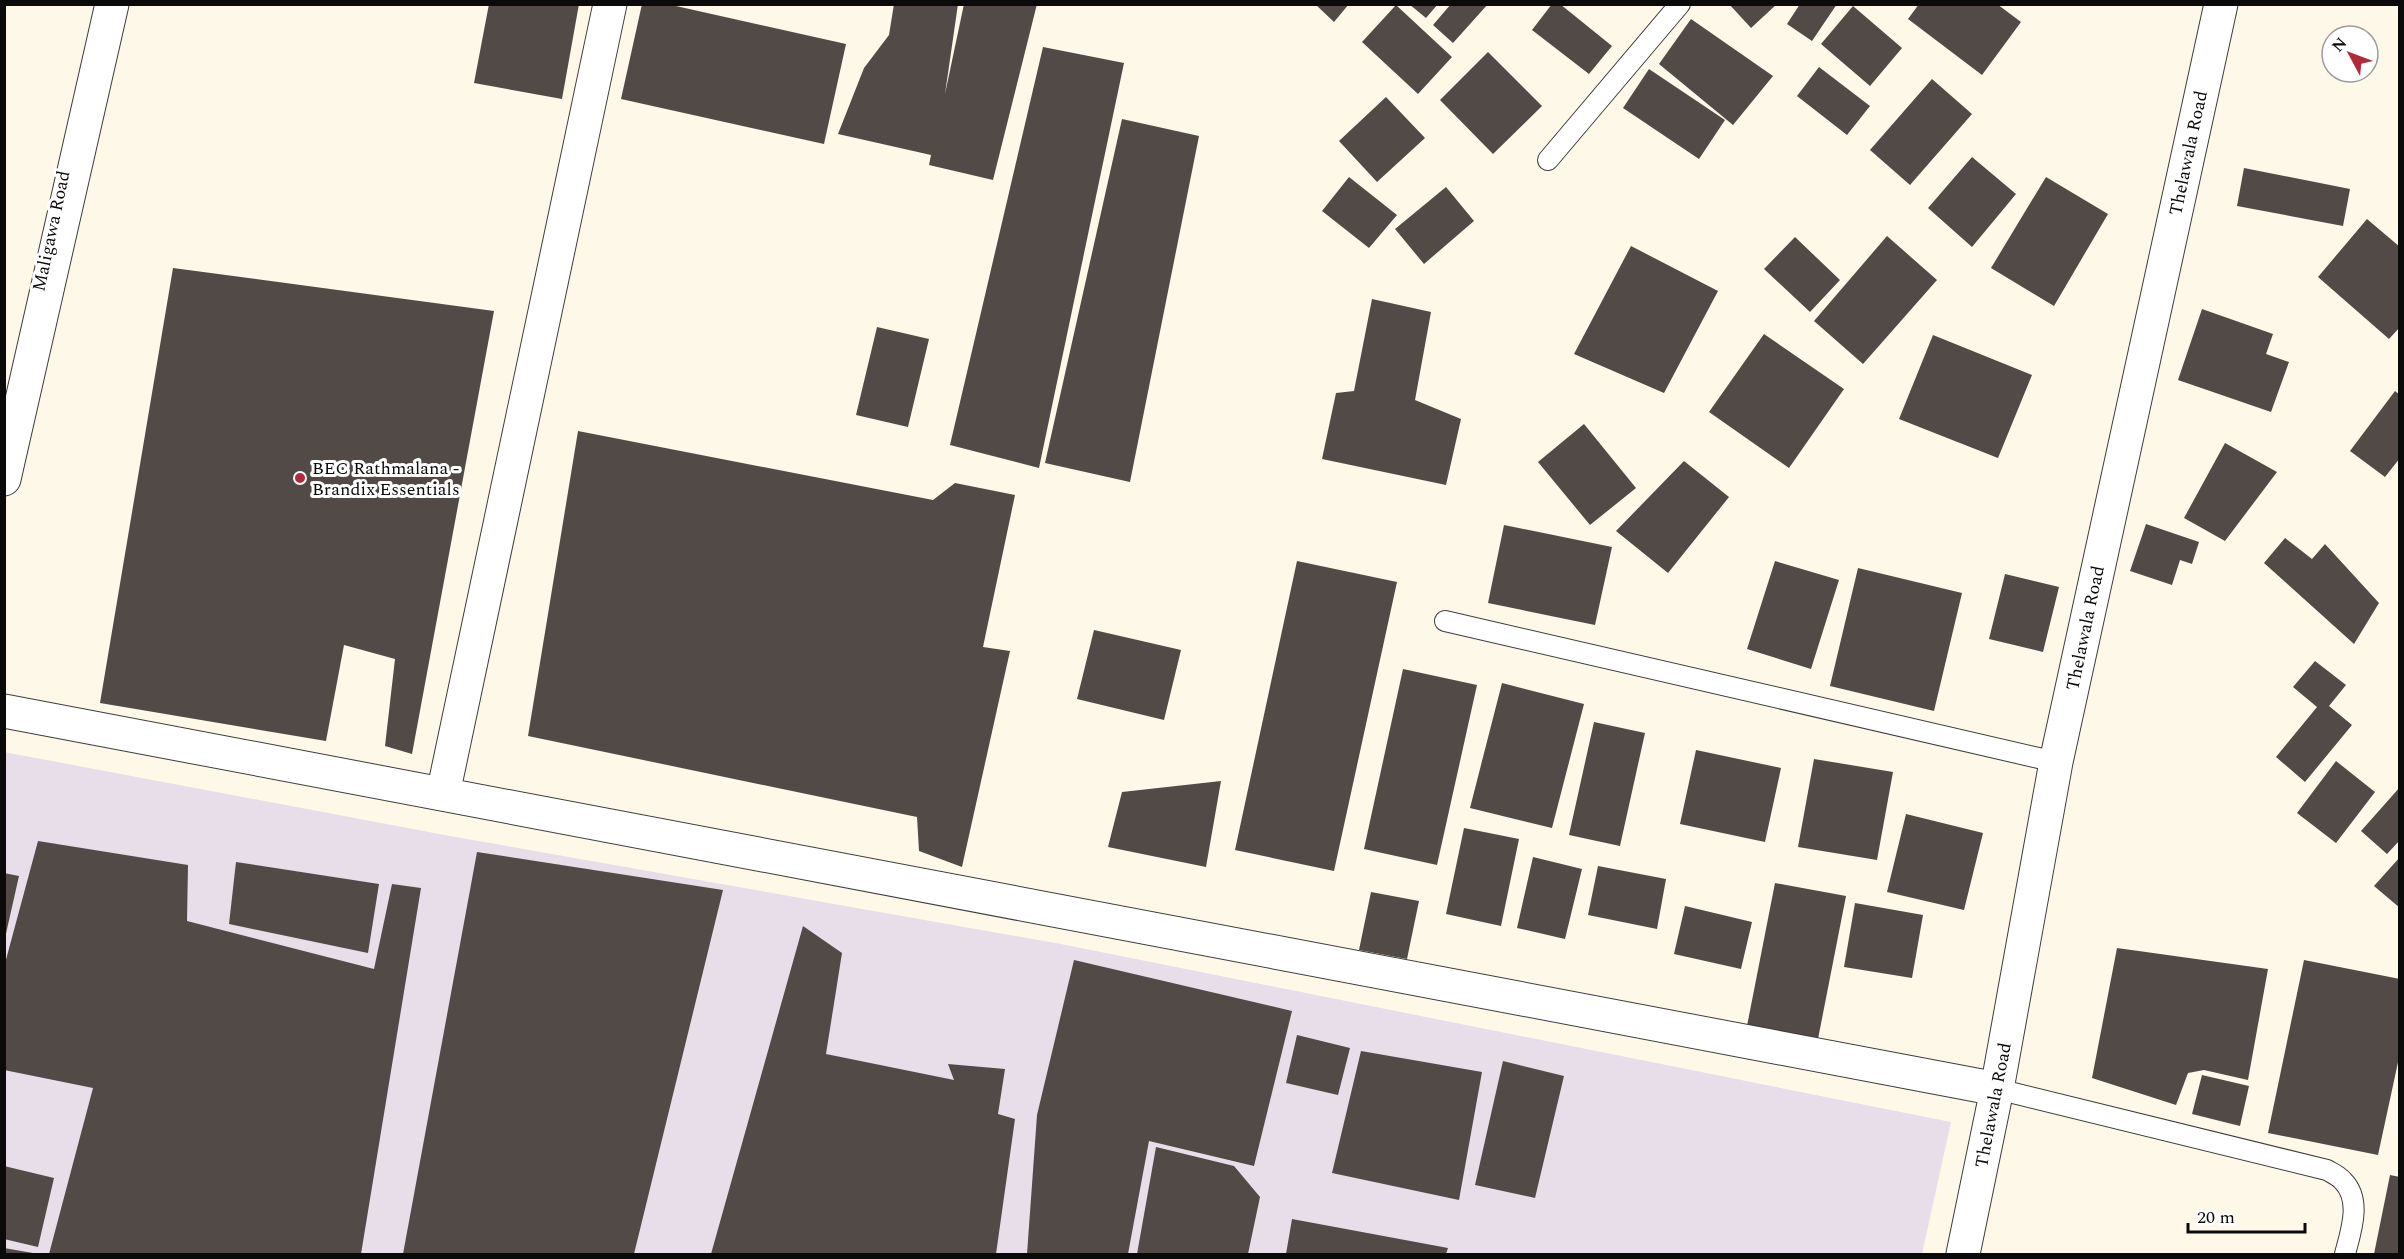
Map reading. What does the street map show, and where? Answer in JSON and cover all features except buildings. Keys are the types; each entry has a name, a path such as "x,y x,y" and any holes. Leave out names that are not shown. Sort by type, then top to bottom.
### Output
{"street":[{"name":"Maligawa Road","path":"4,457 98,4"},
{"path":"4,479 112,4"},
{"path":"444,794 610,4"},
{"name":"Thelawala Road","path":"1963,1254 1997,1089 2056,762 2221,4"},
{"path":"4,711 1997,1089"}],"lane":[{"path":"1548,160 1680,4"},
{"path":"1445,621 2056,762"},
{"path":"1997,1089 2327,1170 2344,1181 2354,1203 2345,1254"}],"shaded area":[{"path":"4,752 450,836 1061,944 1951,1122 1922,1254 5,1254"}],"place":[{"name":"BEC Rathmalana - Brandix Essentials","path":"300,478"}]}
